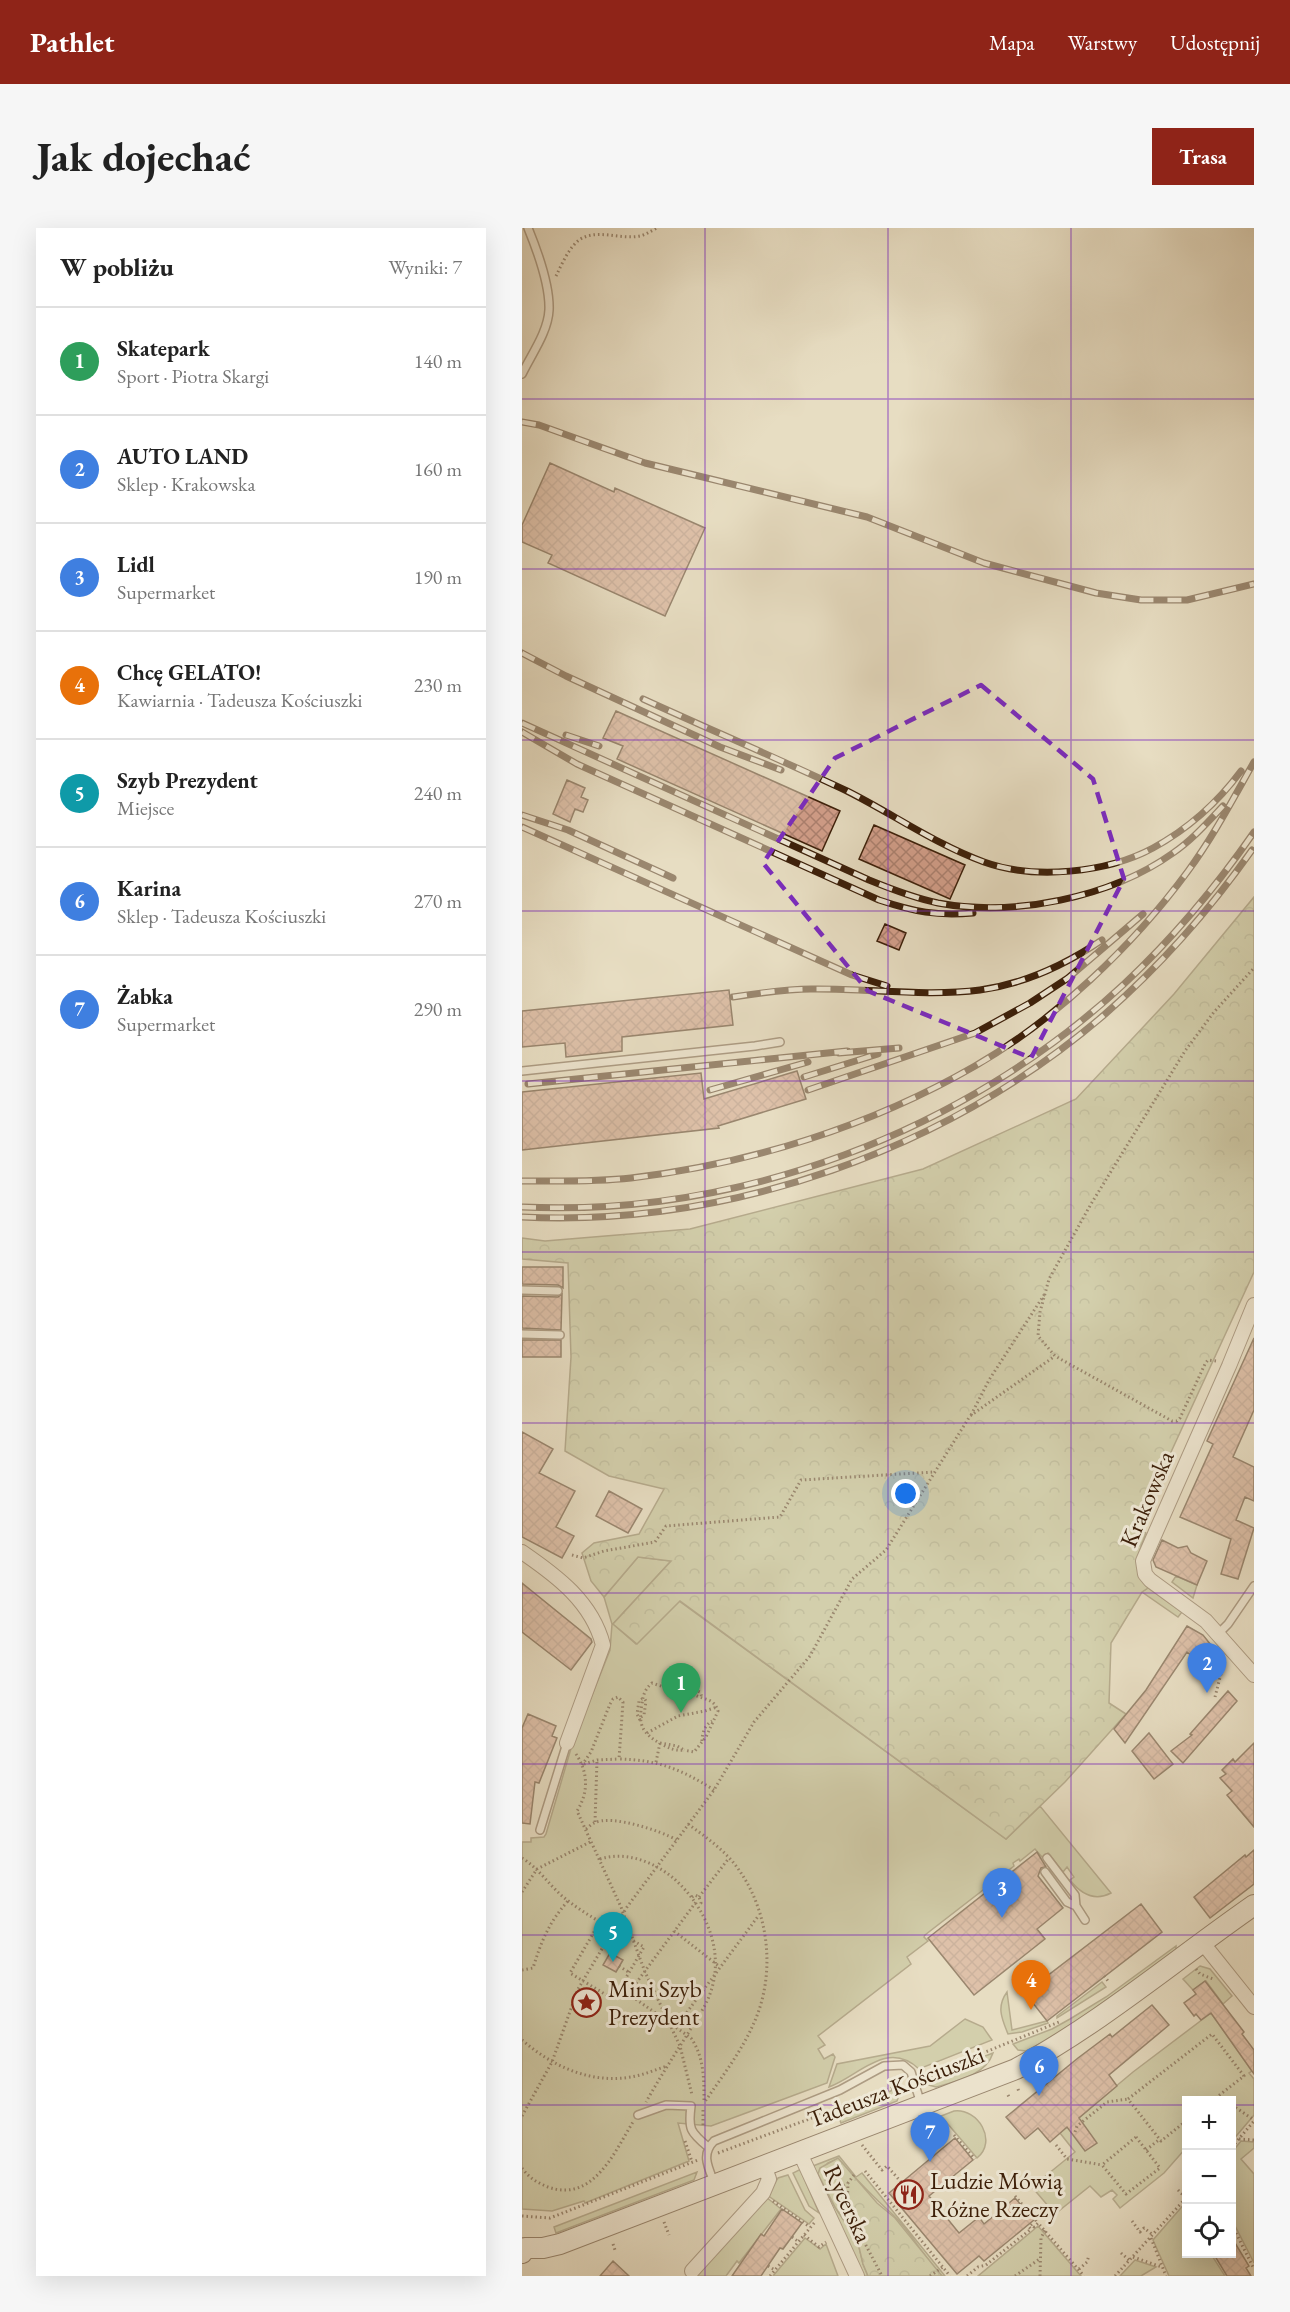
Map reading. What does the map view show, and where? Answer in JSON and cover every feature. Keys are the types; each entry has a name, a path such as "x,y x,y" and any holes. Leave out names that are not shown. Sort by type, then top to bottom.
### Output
{"street":[{"name":"Krakowska","path":"1254,1305 1143,1560 1145,1574 1150,1580 1206,1621 1254,1675"},
{"path":"522,1551 575,1593 591,1615 603,1645 567,1743"},
{"name":"Tadeusza Kościuszki","path":"523,2249 543,2248 558,2244 1016,2068 1057,2047 1254,1905"},
{"path":"1202,1942 1254,2007"},
{"name":"Rycerska","path":"799,2151 857,2276"},
{"path":"690,2274 763,2193 769,2179 764,2165"}],"lane":[{"path":"522,374 549,311 548,291 528,228"},
{"path":"522,1071 780,1042"},
{"path":"522,1290 558,1291"},
{"path":"522,1334 560,1335"},
{"path":"1218,1634 1228,1624 1254,1586"},
{"path":"540,1830 567,1743"},
{"path":"1047,1858 1075,1895 1076,1906 1085,1920"},
{"path":"1045,1872 1067,1902 1076,1906"},
{"path":"708,2147 724,2135 840,2090 892,2064 903,2065 911,2072 921,2105"},
{"path":"638,2115 666,2105 691,2106 689,2124 708,2147 707,2164 715,2184"}],"path":[{"path":"548,291 567,254 580,240 599,233 621,237 642,236 657,228"},
{"path":"1229,1366 1209,1360 1180,1418 1172,1421 1055,1356 1038,1336 1040,1312 1049,1279 1091,1204 1185,1051 1214,1012 1254,968"},
{"path":"522,2116 552,2062 578,1989 622,1915 714,1790 753,1722 810,1656 852,1580 886,1550 934,1472 948,1454 988,1380 1045,1292"},
{"path":"970,1416 1055,1356"},
{"path":"572,1555 583,1558 604,1551 655,1542 666,1526 780,1517 801,1480 934,1472"},
{"path":"1215,1697 1224,1661"},
{"path":"652,1683 664,1686 678,1685 689,1692 695,1690 717,1707 718,1711 712,1721 707,1724 702,1741 694,1752 668,1748 660,1743 646,1733 637,1714 639,1701 644,1698 645,1689 652,1683"},
{"path":"582,1765 591,1752 610,1704 618,1697 623,1702 619,1759"},
{"path":"646,1733 678,1716 717,1707"},
{"path":"567,1743 582,1765 586,1787 577,1810 600,1859 645,1972 680,2046 692,2087 691,2106"},
{"path":"660,1743 672,1744 684,1750"},
{"path":"656,1762 660,1743"},
{"path":"582,1765 597,1760 619,1759 656,1762 689,1774 714,1790"},
{"path":"594,1822 597,1760"},
{"path":"586,1829 594,1822 634,1824 653,1829 677,1840"},
{"path":"688,1824 717,1845 749,1887 765,1933 767,1959 762,2001 748,2035 704,2103"},
{"path":"522,1892 537,1869 592,1841"},
{"path":"522,2168 530,2177 553,2188 568,2191 585,2186 601,2172 687,2035 712,1990 714,1962 712,1940 692,1897 657,1866 628,1857 600,1859"},
{"path":"522,1858 537,1869 547,1883 568,1901 601,1920 644,1947 614,1999 570,1973 601,1920"},
{"path":"699,1897 729,1858"},
{"path":"692,1897 695,1895 699,1897"},
{"path":"628,1994 674,1931 697,1904 701,1903 699,1897"},
{"path":"522,1971 533,1968 543,1938 555,1916 568,1901"},
{"path":"676,2027 760,1914"},
{"path":"674,1931 720,1966"},
{"path":"619,1966 630,1973"},
{"path":"1192,1966 1204,1976 1220,1979"},
{"path":"1104,1976 1108,1981"},
{"path":"620,1988 687,2035 698,2047 703,2063 703,2125"},
{"path":"924,2077 1061,2021"},
{"path":"1075,2132 1077,2126 1107,2102 1128,2098 1212,2034 1244,2076 1217,2096"},
{"path":"522,2040 552,2062 581,2075 607,2079 633,2077 667,2066"},
{"path":"718,2153 901,2085"},
{"path":"1128,2098 1160,2139"},
{"path":"1236,2108 1254,2121 1236,2142"},
{"path":"1146,2150 1182,2124"},
{"path":"522,2216 550,2218 693,2162 683,2134"},
{"path":"954,2135 975,2159"},
{"path":"1056,2145 1067,2159 1102,2164 1126,2194 1160,2168 1136,2138 1102,2164"},
{"path":"1239,2139 1254,2140"},
{"path":"861,2144 882,2170 887,2166 901,2182"},
{"path":"865,2171 950,2276"},
{"path":"834,2198 854,2175"},
{"path":"848,2183 847,2209 882,2276"},
{"path":"1178,2190 1182,2194"},
{"path":"766,2196 810,2228"},
{"path":"1015,2196 1084,2276"},
{"path":"1115,2276 1182,2203"},
{"path":"550,2218 551,2224"},
{"path":"664,2220 669,2235"},
{"path":"1132,2221 1140,2232 1144,2228 1152,2237 1166,2276"},
{"path":"770,2276 815,2222"},
{"path":"967,2276 978,2267 986,2265 1030,2229 1032,2224 1034,2227 1038,2223"},
{"path":"1040,2276 1041,2238 1045,2230"},
{"path":"804,2235 819,2247 828,2241"},
{"path":"1236,2236 1241,2249 1254,2268"},
{"path":"792,2237 799,2242"},
{"path":"613,2244 615,2250"},
{"path":"1121,2253 1132,2259 1162,2267"},
{"path":"1079,2269 1087,2262 1089,2255"},
{"path":"1015,2276 1041,2258"},
{"path":"768,2266 775,2270"},
{"path":"930,2276 943,2267"}],"highlighted area":[{"path":"981,685 1093,779 1124,879 1031,1058 868,991 763,863 835,758"}],"green space":[{"path":"1254,897 1254,1272 1136,1528 1146,1533 1138,1555 1137,1568 1142,1581 1148,1588 1142,1592 1111,1643 1109,1703 1126,1714 1065,1782 1006,1839 680,1601 637,1644 613,1624 671,1561 638,1557 604,1597 591,1581 582,1553 594,1543 639,1534 664,1489 609,1476 565,1451 571,1357 568,1263 522,1259 522,1238 545,1241 690,1229 923,1169 1076,1099 1174,994"},
{"path":"638,1557 671,1561 613,1624 636,1644 679,1601 1006,1839 1040,1806 1111,1893 1093,1897 1083,1893 1070,1880 1074,1877 1067,1867 1063,1872 1048,1853 1042,1857 1035,1849 1020,1861 1019,1859 1013,1863 1014,1866 925,1935 928,1941 907,1957 911,1964 818,2036 825,2045 818,2049 824,2059 833,2054 835,2057 827,2083 711,2126 678,2123 689,2161 585,2203 584,2201 552,2211 522,2209 522,1842 531,1842 531,1838 544,1837 546,1834 572,1745 610,1650 612,1624 604,1597"},
{"path":"1176,1576 1197,1585 1193,1598 1172,1582"},
{"path":"1148,1588 1182,1612 1178,1617 1142,1592"},
{"path":"1176,1946 1176,1951 1057,2035 1026,2051 1018,2050 1013,2044 1052,2029 1070,2019 1106,1997"},
{"path":"1200,1966 1210,1969 1232,1996 1223,2004 1206,1981 1193,1990 1183,1979"},
{"path":"1102,1982 1106,1987 1057,2018 1057,2016"},
{"path":"1007,1992 1012,2030 1047,2021 1048,2023 1008,2034 1001,2008"},
{"path":"1211,2013 1252,2071 1249,2073 1254,2079 1254,2115 1236,2136 1236,2096 1182,2096 1182,2153 1164,2173 1120,2208 1113,2199 1117,2195 1112,2190 1101,2197 1090,2186 1055,2214 1032,2187 1075,2152 1060,2133 1133,2072"},
{"path":"965,2019 983,2027 992,2040 919,2069 907,2061 896,2058 884,2059 829,2087 837,2064 930,2046"},
{"path":"993,2053 984,2067 970,2076 936,2087 929,2085 925,2079"},
{"path":"902,2087 897,2101 841,2123 836,2110"},
{"path":"954,2111 963,2111 971,2115 982,2127 986,2143 977,2158 941,2116"},
{"path":"1241,2141 1254,2142 1254,2148 1241,2159 1254,2174 1254,2263 1236,2228 1236,2147"},
{"path":"839,2156 856,2177 862,2173 945,2276 935,2269 898,2220 838,2159 828,2163 818,2174 859,2247 868,2276 862,2276 813,2166"},
{"path":"838,2158 877,2203 895,2218 942,2276 868,2276 859,2247 818,2174 820,2168"},
{"path":"799,2170 819,2213 809,2206 793,2173"},
{"path":"697,2172 694,2180 556,2233 554,2227"},
{"path":"788,2175 805,2210 814,2218 809,2224 767,2195 778,2178"},
{"path":"766,2197 781,2209 739,2263 737,2261 726,2276 696,2276"},
{"path":"1182,2207 1182,2258 1214,2258 1225,2276 1169,2276 1153,2240"},
{"path":"1038,2226 1081,2276 978,2276 1031,2232"},
{"path":"805,2238 820,2249 826,2244 838,2276 773,2276"},
{"path":"1135,2260 1156,2267 1141,2276 1120,2276"}],"building":[{"path":"550,463 614,492 615,488 705,528 665,616 548,563 552,555 522,542 522,525"},
{"path":"616,711 840,811 822,851 617,759 623,746 603,738"},
{"path":"567,780 585,788 581,797 588,800 583,812 575,809 570,822 553,814"},
{"path":"874,825 965,865 950,899 859,859"},
{"path":"885,924 906,933 899,950 877,941"},
{"path":"729,990 733,1025 622,1037 622,1051 566,1057 565,1043 522,1047 522,1011"},
{"path":"797,1071 806,1099 718,1126 719,1128 522,1150 522,1092 701,1073 704,1099"},
{"path":"522,1267 563,1267 563,1288 558,1285 522,1284"},
{"path":"562,1294 561,1330 522,1328 522,1296 558,1297"},
{"path":"1254,1338 1254,1410 1233,1457 1254,1467 1254,1501 1245,1497 1236,1520 1254,1528 1238,1579 1221,1574 1231,1539 1180,1517 1213,1444 1207,1441"},
{"path":"522,1340 561,1340 561,1357 522,1357"},
{"path":"522,1432 553,1449 539,1473 575,1491 556,1527 574,1536 562,1558 522,1537"},
{"path":"609,1491 642,1509 628,1533 596,1516"},
{"path":"1162,1540 1178,1548 1187,1546 1191,1553 1207,1561 1197,1585 1156,1567 1153,1560"},
{"path":"522,1583 591,1639 592,1642 571,1670 522,1632"},
{"path":"1187,1626 1203,1635 1211,1645 1199,1662 1187,1652 1125,1743 1114,1729 1146,1690"},
{"path":"1228,1691 1237,1701 1183,1763 1171,1751 1192,1735 1190,1734"},
{"path":"528,1714 556,1726 552,1736 557,1738 539,1783 535,1782 530,1824 522,1823 522,1728"},
{"path":"1149,1733 1173,1764 1154,1779 1132,1751"},
{"path":"1254,1743 1254,1827 1227,1795 1232,1791 1220,1778 1226,1774 1222,1770 1233,1759 1235,1762"},
{"path":"1254,1850 1254,1884 1210,1918 1194,1897"},
{"path":"1037,1852 1046,1867 1041,1868 1038,1876 1063,1908 1037,1929 1045,1939 974,1995 928,1938"},
{"path":"1141,1904 1162,1932 1047,2021 1025,1993"},
{"path":"610,1953 623,1960 616,1972 603,1965"},
{"path":"1205,1981 1244,2032 1242,2034 1254,2050 1254,2074 1211,2013 1201,2020 1196,2014 1194,2016 1184,2003 1196,1994 1193,1990"},
{"path":"1152,2005 1169,2025 1109,2075 1117,2086 1079,2118 1097,2143 1085,2151 1067,2127 1050,2142 1038,2128 1025,2139 1006,2117 1078,2058 1110,2034 1112,2037"},
{"path":"955,2138 973,2160 929,2196 959,2233 979,2217 984,2224 1015,2198 1034,2220 984,2261 979,2256 957,2274 889,2193"},
{"path":"782,2209 802,2223 783,2249 780,2248 761,2276 732,2276 761,2234 764,2236"},
{"path":"1236,2245 1249,2266 1246,2268 1251,2276 1227,2276 1216,2258 1236,2258"},
{"path":"613,2261 629,2276 600,2276"}],"railway":[{"path":"522,422 539,425 645,463 867,517 984,563 1096,593 1141,600 1187,600 1254,584"},
{"path":"522,653 566,676 720,747 781,770"},
{"path":"643,699 847,791 966,855 1004,868 1025,871 1070,871 1135,857 1178,832 1202,814 1241,771"},
{"path":"522,723 869,880 920,899 967,907 1029,905 1060,900 1120,882 1148,869 1180,848 1223,806"},
{"path":"522,732 577,764 879,900 926,912 973,913"},
{"path":"566,735 599,746"},
{"path":"522,1181 590,1181 631,1178 676,1172 765,1152 809,1139 894,1107 975,1066 1034,1027 1063,1004 1118,954 1143,927 1197,858 1254,762"},
{"path":"522,815 568,830 673,878"},
{"path":"522,827 852,975 887,986"},
{"path":"522,1207 604,1206 685,1197 766,1180 845,1155 921,1122 993,1083 1061,1036 1124,984 1160,949 1193,911 1254,832"},
{"path":"522,1217 600,1217 678,1209 756,1193 832,1170 905,1141 976,1105 1042,1063 1104,1015 1183,937 1219,895 1252,850"},
{"path":"808,1090 975,1033 1030,1003 1068,978 1143,914"},
{"path":"733,997 801,989 938,993 980,990 1012,983 1044,972 1074,958 1102,940"},
{"path":"839,1053 899,1048"},
{"path":"528,1084 847,1051"},
{"path":"804,1077 878,1054"},
{"path":"710,1090 808,1062"}],"place":[{"name":"AUTO LAND","path":"1207,1693"},
{"name":"Skatepark","path":"681,1713"},
{"name":"Lidl","path":"1002,1918"},
{"name":"Szyb Prezydent","path":"613,1962"},
{"name":"Mini Szyb Prezydent","path":"587,2003"},
{"name":"Chcę GELATO!","path":"1031,2010"},
{"name":"Karina","path":"1039,2096"},
{"name":"Żabka","path":"930,2162"},
{"name":"Ludzie Mówią Różne Rzeczy","path":"909,2195"}]}
